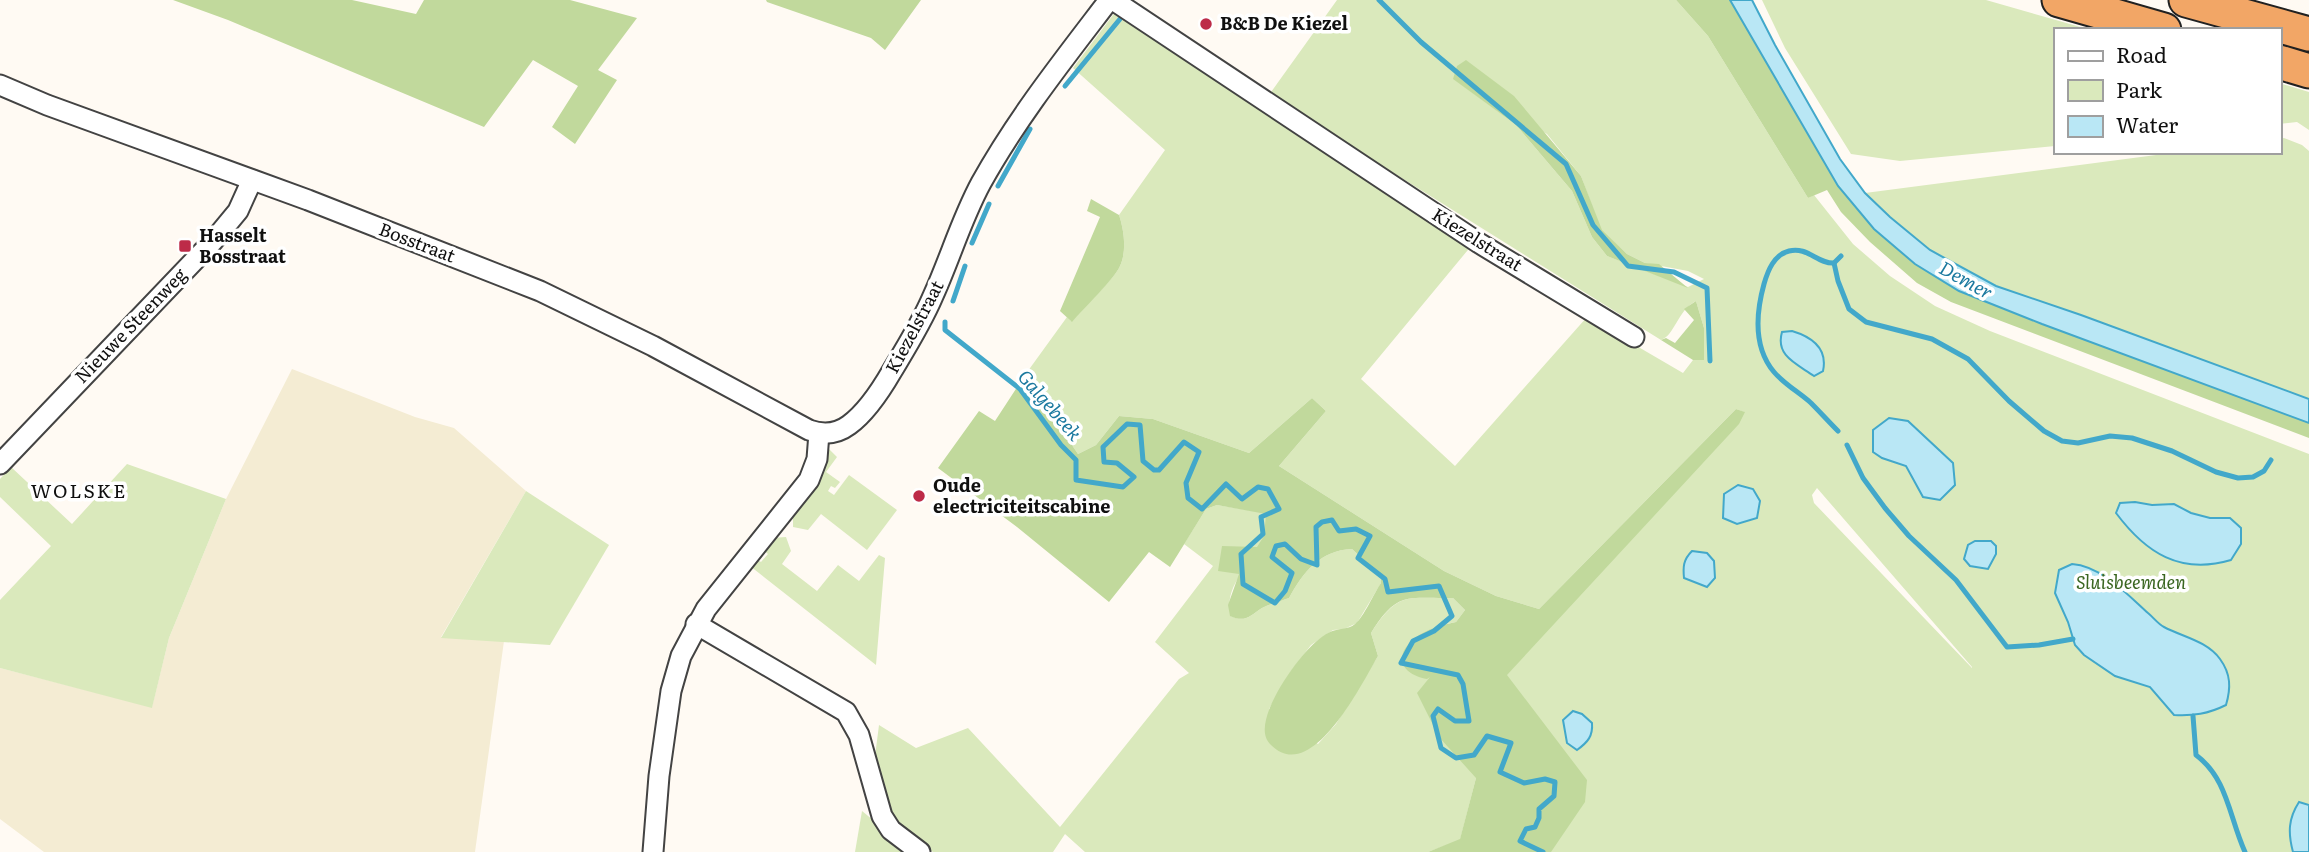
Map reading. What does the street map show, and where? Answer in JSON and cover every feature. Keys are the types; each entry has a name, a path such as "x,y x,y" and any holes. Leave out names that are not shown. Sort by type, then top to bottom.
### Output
{"highway":[{"path":"2059,0 2157,28"},
{"path":"2186,0 2309,34"},
{"path":"2281,63 2309,71"}],"street":[{"name":"Kiezelstraat","path":"820,433 839,431 849,425 865,410 884,385 930,304 981,183 1026,111 1111,0 1479,243 1634,337"},
{"name":"Bosstraat","path":"0,85 47,106 252,180 540,291 617,327 809,430 820,433"},
{"name":"Nieuwe Steenweg","path":"0,464 214,240 238,211 252,180"},
{"path":"653,852 659,776 671,691 681,656 696,624 809,480 817,459 820,433"},
{"path":"696,624 846,712 859,735 881,816 891,830 920,852"}],"shaded area":[{"path":"292,369 415,417 454,428 526,491 441,637 504,641 475,852 44,852 0,819 0,668 152,707 169,638 226,499"}],"green space":[{"path":"173,0 352,0 416,14 424,0 570,0 637,18 598,70 617,80 575,144 552,127 578,86 533,60 484,127 228,20"},
{"path":"766,0 921,0 885,50 871,38"},
{"name":"Sluisbeemden","path":"1337,0 1676,0 1708,36 1808,198 1814,195 1853,244 1890,276 1935,306 1990,331 2309,454 2309,852 1529,852 1476,778 1460,840 1428,852 1085,852 1065,834 1053,852 933,852 899,826 886,808 874,764 879,725 916,748 968,728 1060,827 1179,679 1189,673 1155,642 1213,566 1184,544 1206,509 1217,505 1266,513 1266,527 1260,546 1231,594 1231,616 1236,618 1247,618 1265,607 1289,598 1314,564 1341,550 1352,549 1381,576 1381,583 1357,623 1344,629 1333,630 1311,645 1291,671 1269,709 1318,744 1336,724 1378,656 1371,633 1389,610 1405,600 1453,598 1465,610 1456,622 1429,630 1407,646 1490,693 1744,412 1736,409 1539,609 1496,596 1444,571 1279,466 1326,411 1312,398 1249,453 1153,419 1119,416 1096,445 1078,454 1025,375 1067,317 1071,321 1117,271 1124,247 1119,215 1165,150 1073,68 1116,11 1472,245 1361,379 1455,466 1587,317 1683,373 1693,360 1704,359 1704,328 1696,301 1684,311 1670,333 1661,340 1269,95","holes":["1454,79 1547,134 1581,176 1601,230 1627,254 1645,263 1688,271 1704,279 1688,287 1607,256 1592,237 1572,191 1516,125","1817,488 1972,667 1972,668 1814,503 1812,495"]},
{"path":"1676,0 1730,0 1874,229 2042,324 2309,423 2309,438 1951,302 1917,283 1870,242 1841,212 1827,190 1808,198 1708,36"},
{"path":"1762,0 1986,0 2084,28 2054,28 2054,146 1900,161 1851,154 1785,48"},
{"path":"1466,60 1514,96 1581,176 1602,230 1627,254 1645,263 1659,264 1688,288 1607,256 1592,237 1572,191 1516,125 1453,79 1457,66"},
{"path":"2281,84 2309,92 2309,130 2297,122 2281,124"},
{"path":"2281,139 2302,145 2309,151 2309,399 1996,286 1930,250 1865,193 2164,154 2281,154"},
{"path":"1091,199 1119,215 1124,254 1112,278 1072,322 1060,311 1100,217 1087,211"},
{"path":"1696,301 1704,328 1704,360 1693,360 1661,340 1666,338 1675,343 1694,320 1684,309"},
{"path":"1025,375 1078,454 1096,445 1119,416 1153,419 1249,453 1312,398 1326,411 1279,466 1444,571 1496,596 1539,609 1736,409 1745,412 1739,424 1507,675 1587,780 1585,802 1551,852 1428,852 1460,839 1476,778 1439,737 1417,693 1430,677 1427,679 1411,673 1403,664 1402,658 1404,651 1415,638 1434,628 1456,622 1465,610 1453,598 1414,598 1397,603 1380,619 1371,633 1378,656 1348,707 1319,742 1303,752 1287,754 1271,745 1266,737 1265,724 1273,700 1294,666 1312,645 1330,632 1349,627 1358,621 1381,583 1381,576 1352,549 1341,550 1314,564 1289,598 1262,608 1247,618 1230,616 1228,605 1239,574 1218,571 1222,546 1257,547 1264,536 1266,514 1217,505 1206,509 1170,567 1149,552 1109,602 1017,527 938,468 979,411 995,421"},
{"path":"826,446 837,457 826,472 840,482 835,488 831,486 828,491 834,495 849,475 897,510 867,550 821,514 808,530 793,527 793,514"},
{"path":"127,464 226,499 169,638 152,708 0,668 0,600 51,546 0,497 0,479 11,467 72,524"},
{"path":"526,491 609,545 550,645 441,638"},
{"path":"786,537 791,551 782,564 817,591 838,565 859,581 879,555 885,558 876,665 750,566 756,559 761,562 768,554 763,550 772,538"},
{"path":"862,811 912,852 855,852"}],"water":[{"name":"Demer","path":"1730,0 1752,0 1840,159 1865,193 1930,250 1996,286 2309,399 2309,423 1959,291 1915,264 1874,229 1838,186"},
{"path":"1792,331 1812,340 1821,350 1823,371 1814,376 1785,353 1781,340 1782,332"},
{"path":"1889,418 1908,421 1953,463 1955,485 1940,500 1923,497 1906,466 1873,452 1873,430"},
{"path":"1738,485 1753,489 1760,501 1757,518 1737,524 1723,518 1724,494"},
{"path":"2120,503 2152,505 2174,504 2191,513 2210,518 2230,518 2241,528 2241,544 2231,560 2213,564 2196,565 2166,557 2139,539 2116,513"},
{"path":"1975,541 1991,541 1996,546 1996,554 1988,569 1970,566 1964,559 1968,545"},
{"path":"1692,551 1707,553 1714,561 1715,578 1707,587 1684,578 1684,564"},
{"path":"2072,564 2103,575 2162,626 2202,644 2215,653 2228,676 2229,693 2226,705 2200,714 2174,715 2150,687 2115,676 2084,655 2075,645 2055,593 2059,570"},
{"path":"1573,711 1582,714 1592,723 1589,738 1577,750 1567,743 1563,720"},
{"path":"2299,802 2309,805 2309,852 2293,852 2291,845 2291,820"}],"waterway":[{"path":"1379,0 1421,42 1566,164 1593,225 1628,266 1674,272 1707,288 1710,361"},
{"name":"Galgebeek","path":"1065,86 1120,19"},
{"name":"Galgebeek","path":"998,186 1030,129"},
{"name":"Galgebeek","path":"972,243 989,204"},
{"path":"1838,431 1811,403 1774,372 1762,352 1758,318 1766,279 1772,264 1779,256 1795,250 1828,263 1834,263 1841,256"},
{"path":"1834,263 1849,309 1866,322 1932,339 1968,359 2009,401 2044,431 2062,441 2078,443 2110,436 2132,438 2172,451 2216,472 2238,478 2253,477 2264,471 2271,460"},
{"name":"Galgebeek","path":"953,301 965,266"},
{"name":"Galgebeek","path":"945,322 945,330 1020,389 1061,445 1076,460 1076,480 1123,487 1134,477 1117,463 1104,462 1103,447 1127,424 1140,425 1143,461 1154,470 1159,470 1184,442 1199,452 1186,483 1188,498 1202,509 1226,484 1242,499 1258,487 1268,489 1279,509 1261,517 1263,534 1241,554 1243,584 1275,603 1285,591 1292,573 1272,557 1276,546 1285,544 1301,559 1317,565 1316,527 1322,522 1332,520 1339,531 1356,529 1370,536 1358,558 1385,579 1388,592 1439,586 1452,616 1434,631 1413,641 1401,663 1458,675 1463,684 1469,721 1455,721 1438,709 1433,716 1441,748 1456,758 1474,755 1487,736 1511,743 1500,772 1524,783 1545,779 1555,782 1554,796 1539,809 1535,827 1526,829 1520,841 1543,852"},
{"path":"1847,445 1863,478 1885,508 1909,536 1956,580 2007,647 2073,639"},
{"path":"2193,716 2196,755 2215,775 2227,799 2245,852"}],"place":[{"name":"B&B De Kiezel","path":"1206,24"},
{"name":"Hasselt Bosstraat","path":"185,246"},
{"name":"Oude electriciteitscabine","path":"919,496"}],"district":[{"name":"WOLSKE","path":"79,491"}]}
